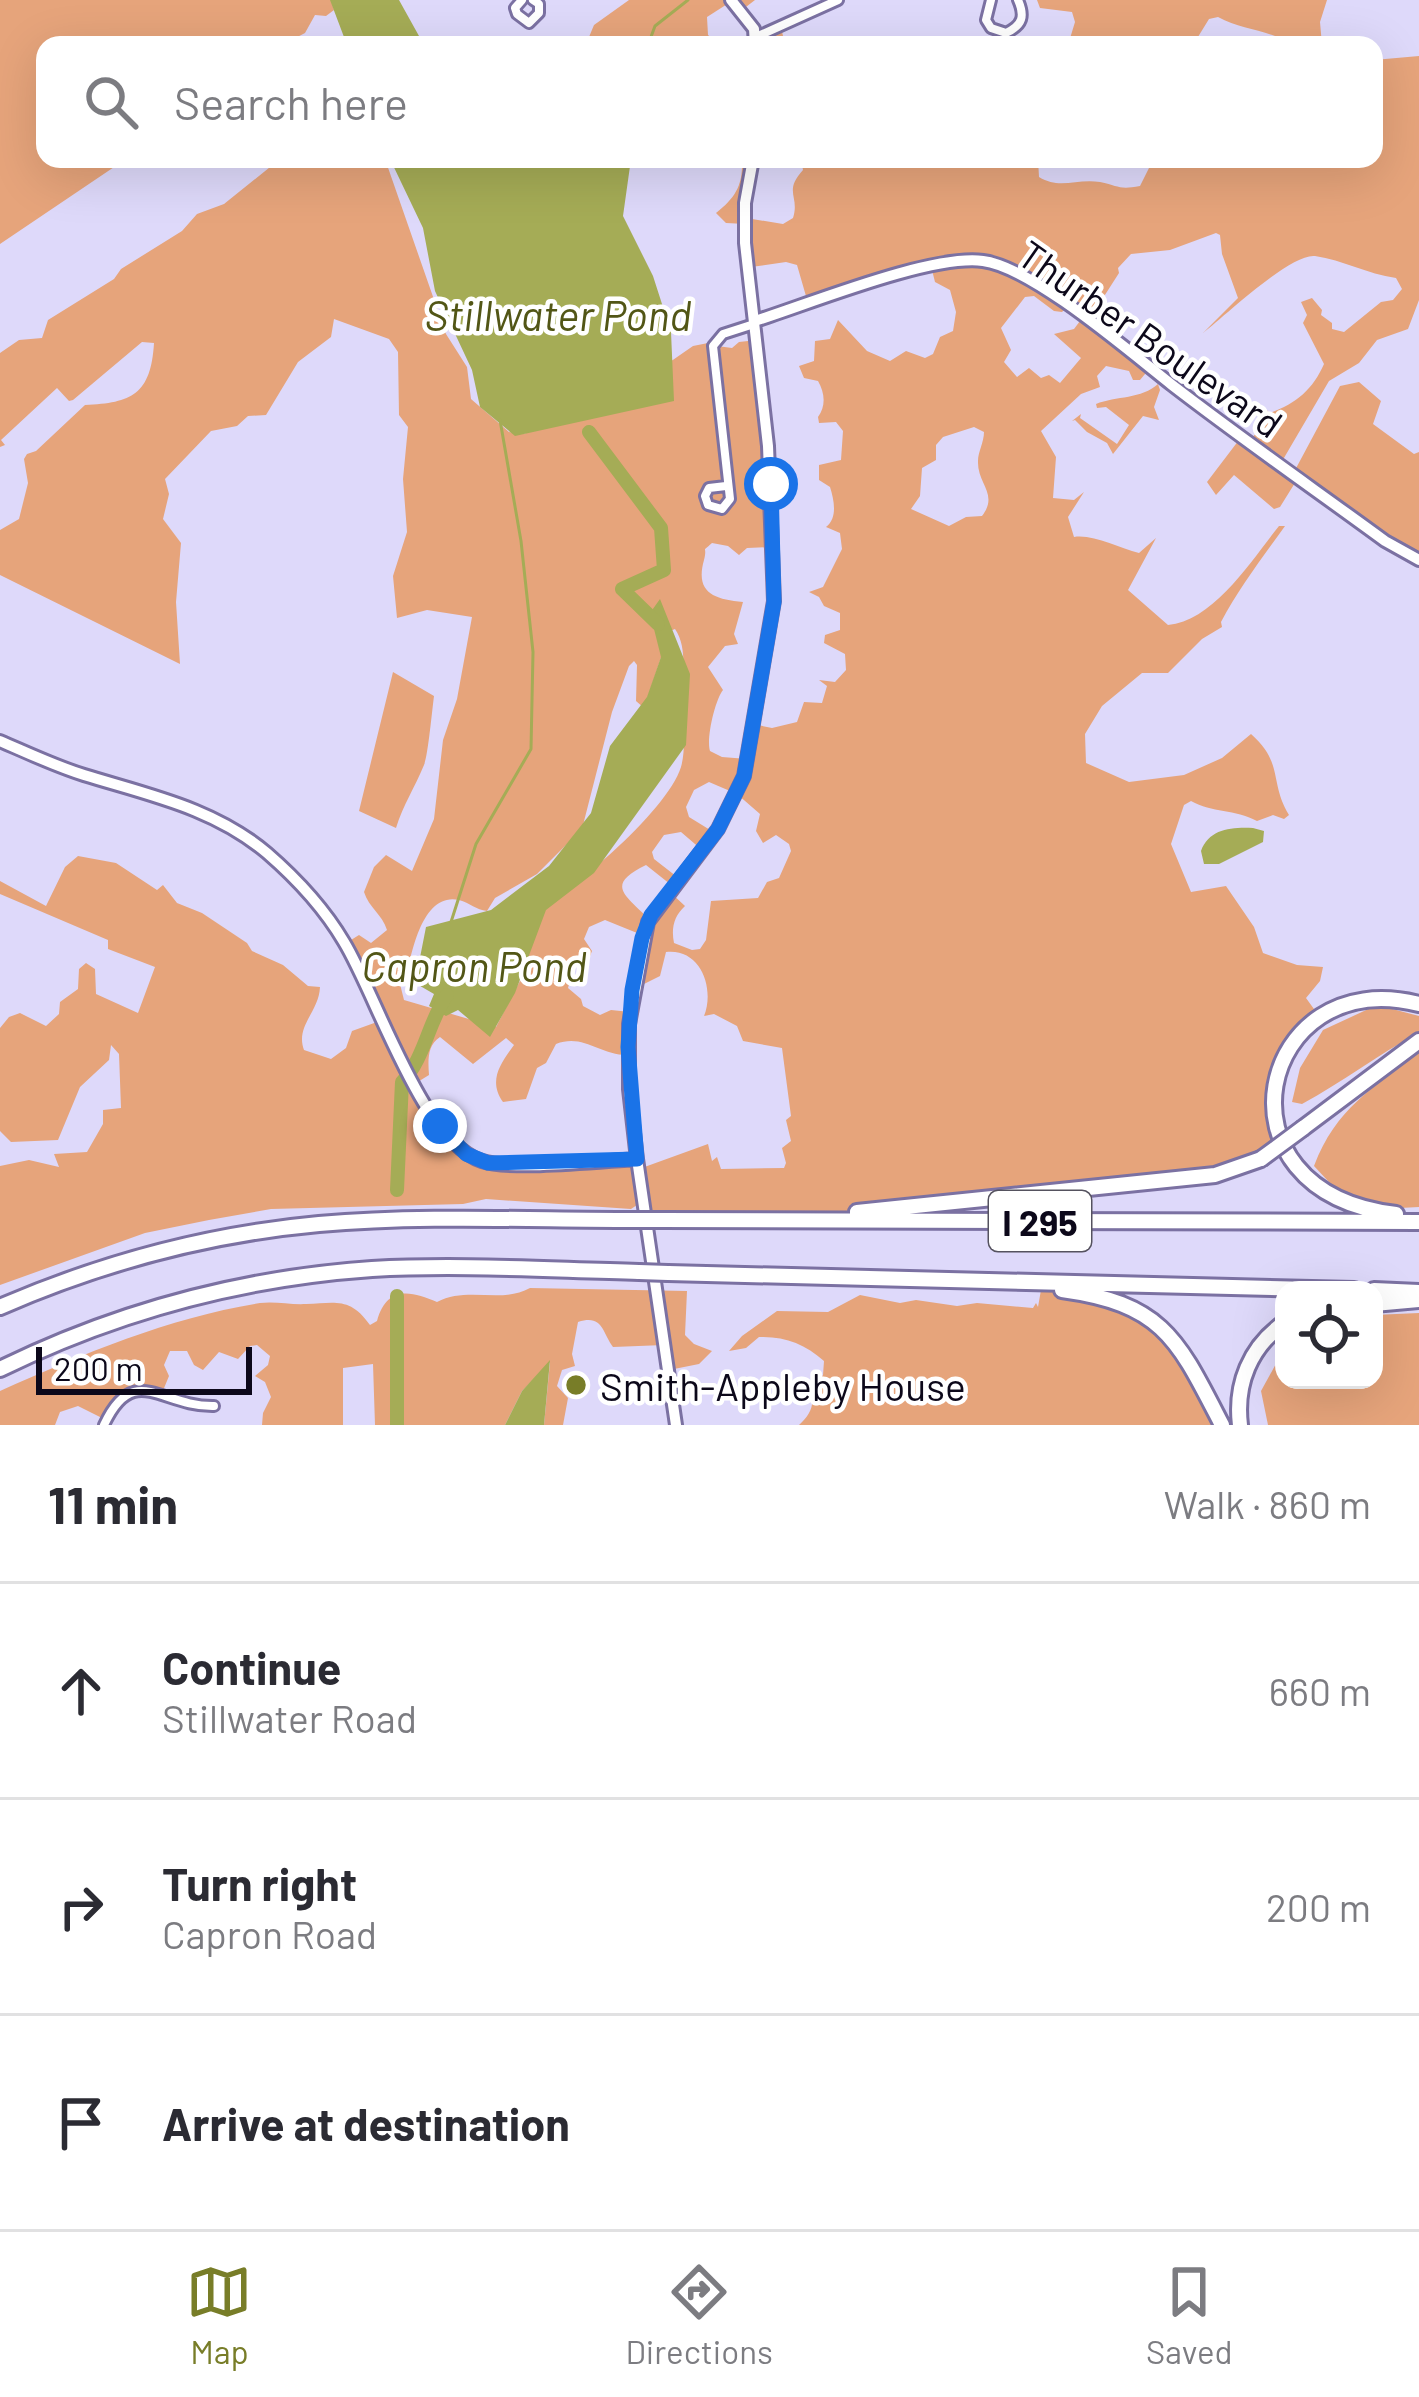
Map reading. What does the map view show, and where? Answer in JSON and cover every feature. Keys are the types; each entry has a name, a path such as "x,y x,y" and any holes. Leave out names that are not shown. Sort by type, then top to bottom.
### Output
{"highway":[{"path":"1419,1004 1369,999 1320,1016 1284,1058 1274,1107 1288,1157 1316,1188 1359,1208 1419,1219"},
{"path":"759,1220 1215,1174 1261,1159 1419,1041"},
{"name":"I 295","path":"0,1307 157,1253 287,1228 380,1220 1419,1219"},
{"name":"I 295","path":"0,1369 140,1313 267,1282 396,1268 1275,1288"},
{"path":"998,1281 1095,1295 1150,1318 1180,1346 1222,1425"},
{"path":"1383,1292 1419,1296"},
{"path":"1383,1302 1419,1296"},
{"path":"1240,1425 1246,1369 1275,1331"}],"street":[{"path":"522,0 515,8 524,22 538,16 538,1"},
{"path":"730,0 755,36"},
{"path":"766,36 838,0"},
{"path":"991,0 986,10 991,28 1006,33 1021,22 1024,12 1018,0"},
{"path":"676,1425 637,1159 628,1047 632,990 651,915 718,829 746,767 774,602 768,446 745,214 752,168"},
{"name":"Thurber Boulevard","path":"755,322 931,266 962,260 998,264 1077,313 1300,479 1419,560"},
{"path":"726,486 713,346 723,334 755,322"},
{"path":"0,741 84,775 175,802 247,836 311,896 343,939 403,1070 451,1141 480,1161 637,1159"},
{"path":"104,1425 116,1400 131,1391 154,1393 188,1406 214,1406"}],"shaded area":[{"path":"0,0 331,0 334,10 326,16 315,15 299,36 36,36 36,168 113,168 0,244"},
{"path":"629,0 755,0 742,10 732,1 707,17 709,36 589,36 594,25"},
{"path":"1037,0 1327,0 1321,36 1273,36 1218,17 1209,19 1199,36 1071,36 1072,12 1040,8"},
{"path":"1419,56 1419,300 1408,329 1377,340 1359,363 1329,381 1281,463 1294,472 1340,386 1359,382 1381,401 1373,424 1414,454 1419,452 1419,559 1298,478 1274,509 1234,475 1216,495 1207,482 1242,436 1250,440 1260,429 1264,408 1270,413 1288,405 1320,373 1324,364 1303,323 1307,315 1301,302 1312,298 1332,329 1344,332 1381,302 1393,300 1402,289 1396,278 1325,258 1304,258 1275,274 1203,333 1238,298 1220,235 1170,250 1131,254 1118,268 1103,298 1105,305 1090,321 1150,368 1140,380 1133,380 1129,371 1106,366 1097,376 1100,387 1081,394 1041,431 1056,457 1053,498 1074,500 1084,492 1068,517 1074,537 1098,539 1139,553 1156,538 1128,590 1168,625 1185,621 1216,600 1279,526 1285,526 1235,597 1222,627 1202,639 1168,673 1142,673 1102,706 1085,734 1086,763 1129,782 1184,775 1222,758 1251,734 1268,754 1289,815 1257,821 1191,801 1184,805 1171,844 1191,892 1226,886 1254,927 1263,953 1297,965 1323,967 1320,981 1306,998 1319,1016 1278,1067 1280,1144 1253,1164 911,1208 776,1220 649,1219 643,1201 631,1209 486,1199 463,1204 271,1209 145,1233 0,1285 0,1166 29,1160 59,1167 54,1154 87,1152 103,1124 103,1110 121,1108 119,1054 111,1045 109,1060 80,1087 58,1140 11,1142 0,1131 0,1028 20,1013 46,1026 59,1014 60,1002 78,989 79,969 86,963 95,969 96,994 138,1013 155,967 108,949 108,940 0,894 0,881 46,906 65,867 78,856 116,863 157,890 163,885 177,903 202,913 308,986 320,987 302,1041 304,1050 331,1059 346,1048 352,1031 377,1022 343,945 359,935 371,943 387,930 364,892 374,867 386,855 412,871 434,819 443,740 457,699 472,617 427,610 397,618 393,576 407,532 403,479 408,427 399,415 398,352 389,339 334,319 331,337 298,362 266,415 248,416 237,426 211,431 165,479 169,494 163,519 181,543 176,602 180,664 0,575 0,530 19,519 28,483 27,454 85,405 115,402 136,392 149,374 154,343 142,342 73,400 57,388 1,440 5,445 0,447 0,353 19,340 42,338 48,320 182,231 197,214 224,204 269,168 388,168 446,334 467,367 471,399 509,432 524,434 667,364 693,346 723,340 717,346 732,348 757,340 773,547 747,548 739,555 728,546 712,543 705,550 702,571 709,592 743,602 734,634 738,644 725,646 708,667 723,690 712,720 710,751 747,759 753,724 772,728 797,722 804,702 822,703 827,686 819,680 835,682 846,670 845,654 824,643 825,635 840,630 840,613 809,592 823,587 842,549 840,533 826,527 834,503 830,487 819,480 819,465 841,460 843,431 836,422 819,423 822,390 818,381 804,378 799,366 814,361 815,341 830,339 838,320 867,351 890,361 906,351 925,358 933,354 940,337 953,331 956,312 950,290 935,282 931,266 808,303 797,265 751,267 745,224 726,223 716,213 737,190 741,168 752,168 746,218 783,224 793,218 793,189 803,168 1038,168 1039,177 1047,181 1140,186 1149,168 1383,168 1383,59","holes":["1034,296 1054,311 1062,312 1068,306 1083,317 1074,329 1054,334 1081,358 1060,383 1049,375 1041,378 1029,368 1017,377 1004,362 1011,350 1001,328 1025,297","974,427 984,432 978,461 988,501 982,516 966,517 949,526 911,509 920,496 922,468 936,460 936,445 943,437","675,629 683,660 681,767 672,786 636,830 563,894 522,920 521,979 496,1027 404,1000 400,984 421,927 436,905 459,900 487,911 495,898 537,874 582,829 629,666 634,661 637,665 636,701 644,708 670,631","709,782 737,794 760,814 756,831 763,843 776,835 791,851 779,878 767,882 758,898 711,901 706,940 700,949 692,950 674,943 674,923 685,906 671,893 649,919 623,884 646,865 675,888 681,880 654,859 652,852 664,835 681,832 702,850 715,833 689,817 686,807 694,790","605,920 642,935 642,985 660,976 666,952 688,957 706,983 704,1016 714,1014 737,1026 743,1041 782,1048 791,1116 786,1120 791,1141 782,1148 784,1168 721,1169 717,1157 712,1161 708,1144 639,1169 636,1164 488,1162 450,1139 416,1083 429,1075 431,1049 440,1037 473,1064 506,1038 514,1045 496,1080 503,1102 526,1099 537,1068 546,1063 556,1044 575,1041 629,1055 630,1012 611,1010 600,1015 583,1006 568,988 576,959 592,951 584,939 589,927"]},
{"path":"1158,384 1154,407 1159,420 1143,416 1113,454 1107,443 1072,421 1081,414 1080,418 1117,444 1129,425 1096,404"},
{"path":"393,672 434,696 425,760 396,828 359,811"},
{"path":"1377,1005 1419,1016 1419,1033 1302,1104 1292,1102 1300,1068 1323,1030"},
{"path":"1419,1052 1419,1207 1400,1208 1342,1196 1314,1166 1323,1146 1357,1101"},
{"path":"530,1288 687,1291 685,1335 712,1351 699,1364 669,1370 664,1345 613,1347 597,1322 578,1322 572,1354 575,1366 562,1370 557,1386 568,1398 563,1425 544,1425 550,1362 522,1391 505,1425 375,1425 373,1364 343,1368 343,1425 262,1425 271,1397 265,1382 255,1376 268,1365 270,1356 257,1345 238,1359 219,1352 203,1370 194,1365 187,1351 170,1351 164,1365 169,1376 162,1393 128,1393 106,1420 78,1406 60,1412 55,1425 0,1425 0,1391 96,1350 194,1317 260,1303 334,1303 356,1310 370,1325 387,1301 401,1294 437,1302 460,1295 508,1295"},
{"path":"1041,1290 1103,1298 1163,1329 1218,1425 799,1425 810,1410 811,1393 823,1375 824,1361 802,1346 777,1338 759,1337 746,1348 729,1351 777,1311 828,1312 860,1295 900,1303 1033,1308 1036,1303 1038,1307"},
{"path":"1419,1313 1419,1425 1268,1425 1261,1391 1275,1366 1275,1389 1383,1389 1383,1315"}],"water":[{"path":"330,0 399,0 419,36 344,36"},
{"name":"Stillwater Pond","path":"394,168 630,168 623,216 653,276 671,332 674,401 515,436 480,407 472,370 435,291 423,228"},
{"name":"Capron Pond","path":"660,599 690,674 686,745 594,873 546,910 515,993 490,1037 458,1010 446,1016 429,1006 434,994 415,983 426,927 491,910 549,866 591,813 610,746 647,697 661,657 650,613"},
{"path":"1229,829 1264,831 1263,842 1219,864 1204,864 1201,851 1209,838"},
{"path":"550,1360 544,1425 505,1425 522,1391"}],"waterway":[{"path":"651,36 655,26 688,0"},
{"path":"451,922 476,844 531,749 533,652 521,541 500,420"},
{"path":"589,432 661,528 664,570 622,589 658,624"},
{"path":"397,1190 402,1082 447,995"},
{"path":"397,1296 397,1425"}],"place":[{"name":"Smith-Appleby House","path":"576,1385"}],"route":[{"path":"440,1126 466,1154 488,1163 637,1159 628,1047 642,938 651,915 718,829 744,776 774,602 771,484"}]}
